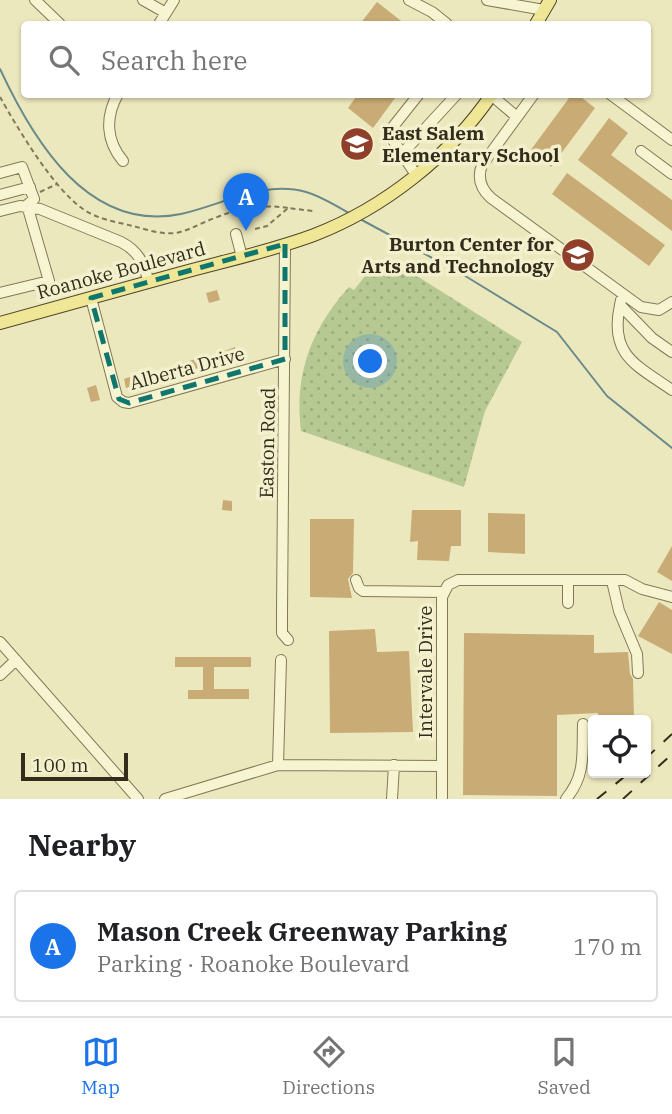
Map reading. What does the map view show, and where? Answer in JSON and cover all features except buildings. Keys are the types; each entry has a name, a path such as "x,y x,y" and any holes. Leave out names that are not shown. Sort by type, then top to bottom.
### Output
{"main road":[{"path":"538,21 547,5"},
{"name":"Roanoke Boulevard","path":"0,323 242,257 285,244 351,218 416,175 461,133 489,98"}],"street":[{"path":"34,0 57,21"},
{"path":"143,0 166,13"},
{"path":"161,21 174,0"},
{"path":"409,0 443,21"},
{"path":"487,0 547,5"},
{"path":"116,98 110,112 108,131 114,149 123,161"},
{"path":"416,98 393,128 391,137 416,175"},
{"path":"401,155 453,98"},
{"path":"495,98 517,117"},
{"path":"531,98 482,165 479,176 481,187 491,198 622,300 652,338 672,352"},
{"path":"615,98 672,140"},
{"path":"640,151 672,174"},
{"path":"0,173 22,167 35,190 34,199 27,205 0,211"},
{"path":"0,195 35,190"},
{"path":"27,205 133,248 139,255 149,282"},
{"path":"0,293 49,281 27,205"},
{"path":"236,234 242,257"},
{"name":"Easton Road","path":"285,244 282,633 288,640"},
{"name":"Alberta Drive","path":"90,298 117,397 123,402 129,403 285,359"},
{"path":"622,300 653,311 665,308 672,302"},
{"path":"622,300 616,329 625,354 631,362 672,390"},
{"path":"356,580 363,591 444,592"},
{"name":"Intervale Drive","path":"442,799 444,592 448,585 458,580 625,580 642,589 672,597"},
{"path":"568,581 568,603"},
{"path":"612,581 619,611 637,654 638,673"},
{"path":"0,642 138,799"},
{"path":"0,675 16,660"},
{"path":"278,765 281,660"},
{"path":"566,799 580,778 583,724"},
{"path":"165,799 278,765 442,766"},
{"path":"392,799 394,765"}],"path":[{"path":"0,97 24,138 58,183 75,202 96,216 155,232 177,233 246,208 313,211"},
{"path":"35,190 58,183"},
{"path":"255,229 267,226 288,208"}],"highlighted area":[{"path":"285,244 285,359 129,403 119,399 91,298"}],"green space":[{"path":"393,261 522,342 485,411 464,487 301,431 299,410 303,372 315,336 324,319 349,287 354,290 372,267 382,275"}],"waterway":[{"path":"0,69 29,124 47,151 68,175 92,195 118,209 148,216 181,214 258,191 290,189 317,196 349,213"},
{"path":"360,219 462,274 557,332 607,396 672,448"}],"railway":[{"path":"651,753 672,734"},
{"path":"623,799 672,754"},
{"path":"597,799 623,778"}],"place":[{"name":"East Salem Elementary School","path":"357,144"},
{"name":"Mason Creek Greenway Parking","path":"246,231"},
{"name":"Burton Center for Arts and Technology","path":"578,255"}]}
